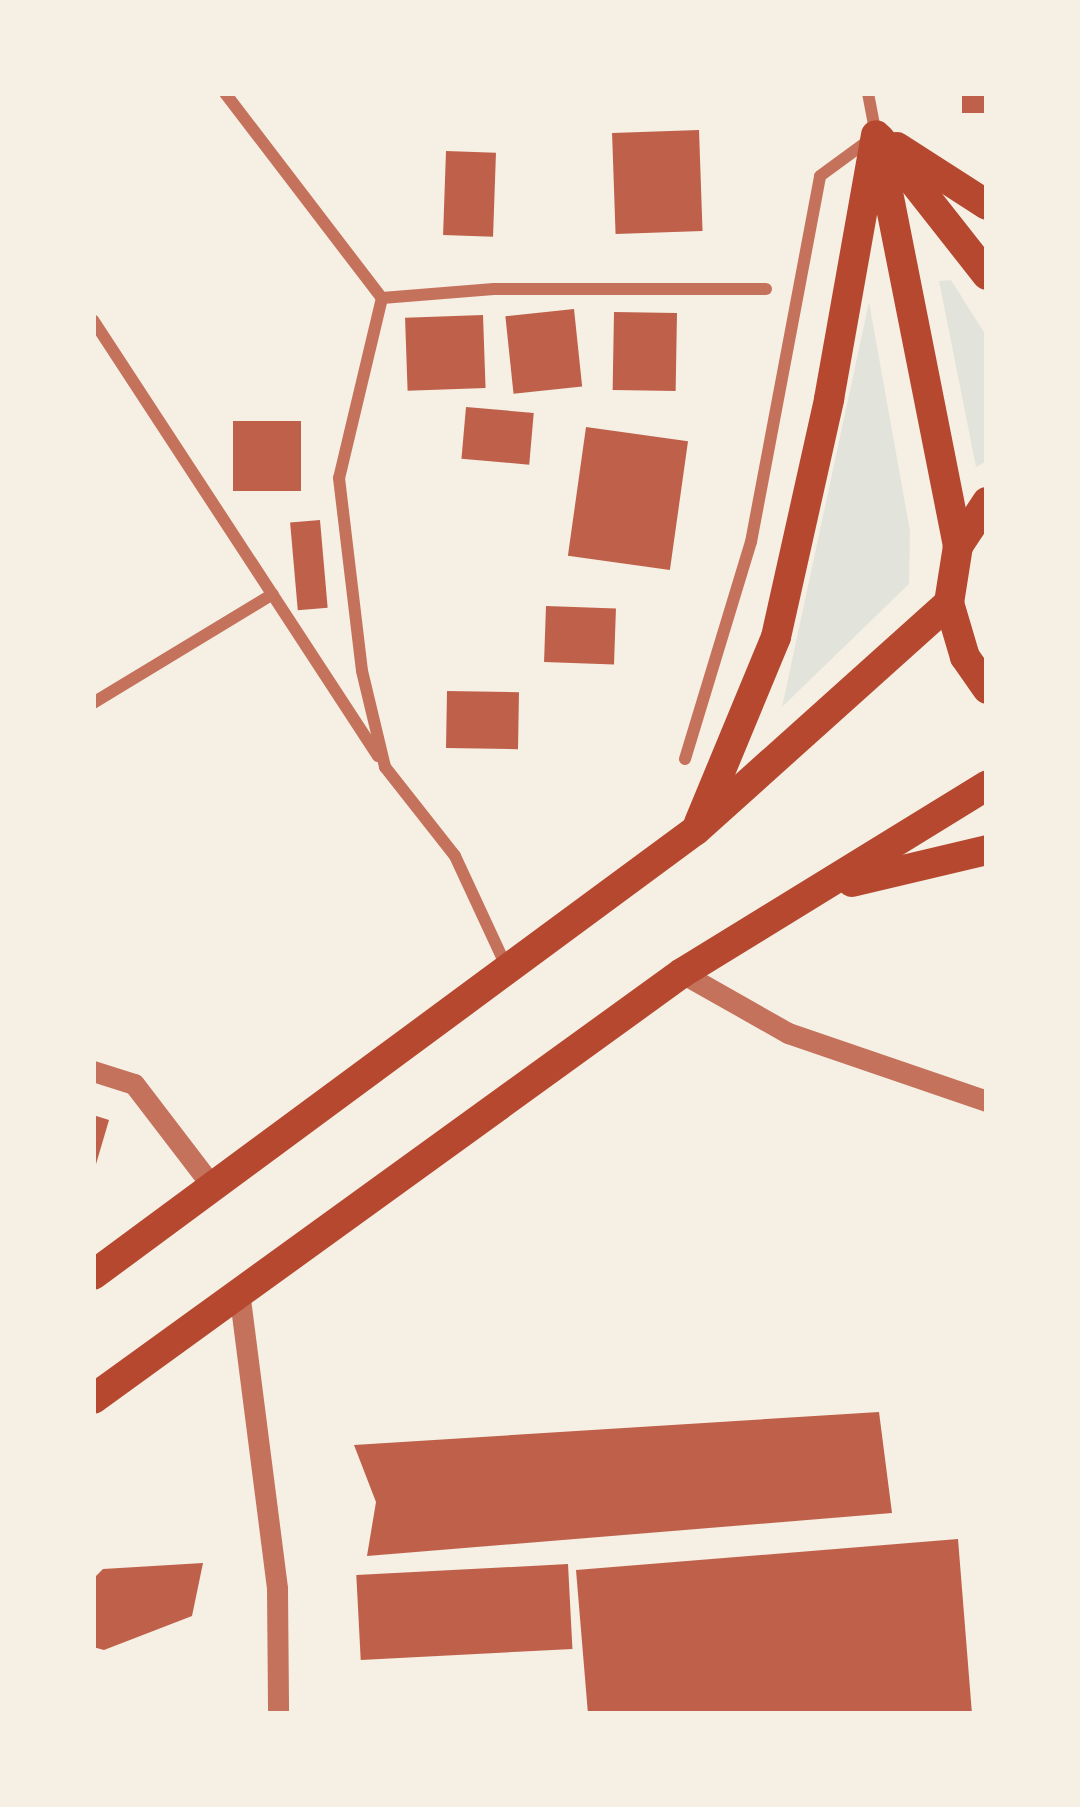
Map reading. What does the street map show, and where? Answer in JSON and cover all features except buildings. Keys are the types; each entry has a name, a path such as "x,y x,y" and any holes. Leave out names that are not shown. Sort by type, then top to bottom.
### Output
{"main road":[{"path":"876,135 987,205"},
{"path":"876,135 987,275"},
{"path":"876,135 958,546 949,603 965,657 987,689"},
{"path":"696,830 776,637 829,399 876,135"},
{"path":"958,546 987,502"},
{"path":"93,1275 696,830 949,603"},
{"path":"93,1399 682,973 987,785"},
{"path":"811,893 987,850"}],"street":[{"path":"225,93 382,298"},
{"path":"685,759 751,542 820,176 876,135 868,93"},
{"path":"382,298 494,289 766,290"},
{"path":"382,298 340,478 362,671 385,767"},
{"path":"93,320 385,767 455,856 506,966"},
{"path":"93,703 273,594"},
{"path":"682,973 788,1033 987,1100"},
{"path":"93,1071 134,1084 212,1186"},
{"path":"238,1291 277,1589 278,1714"}],"shaded area":[{"path":"951,280 987,337 987,461 976,467 939,281"},
{"path":"869,302 910,531 909,584 782,707"}]}
